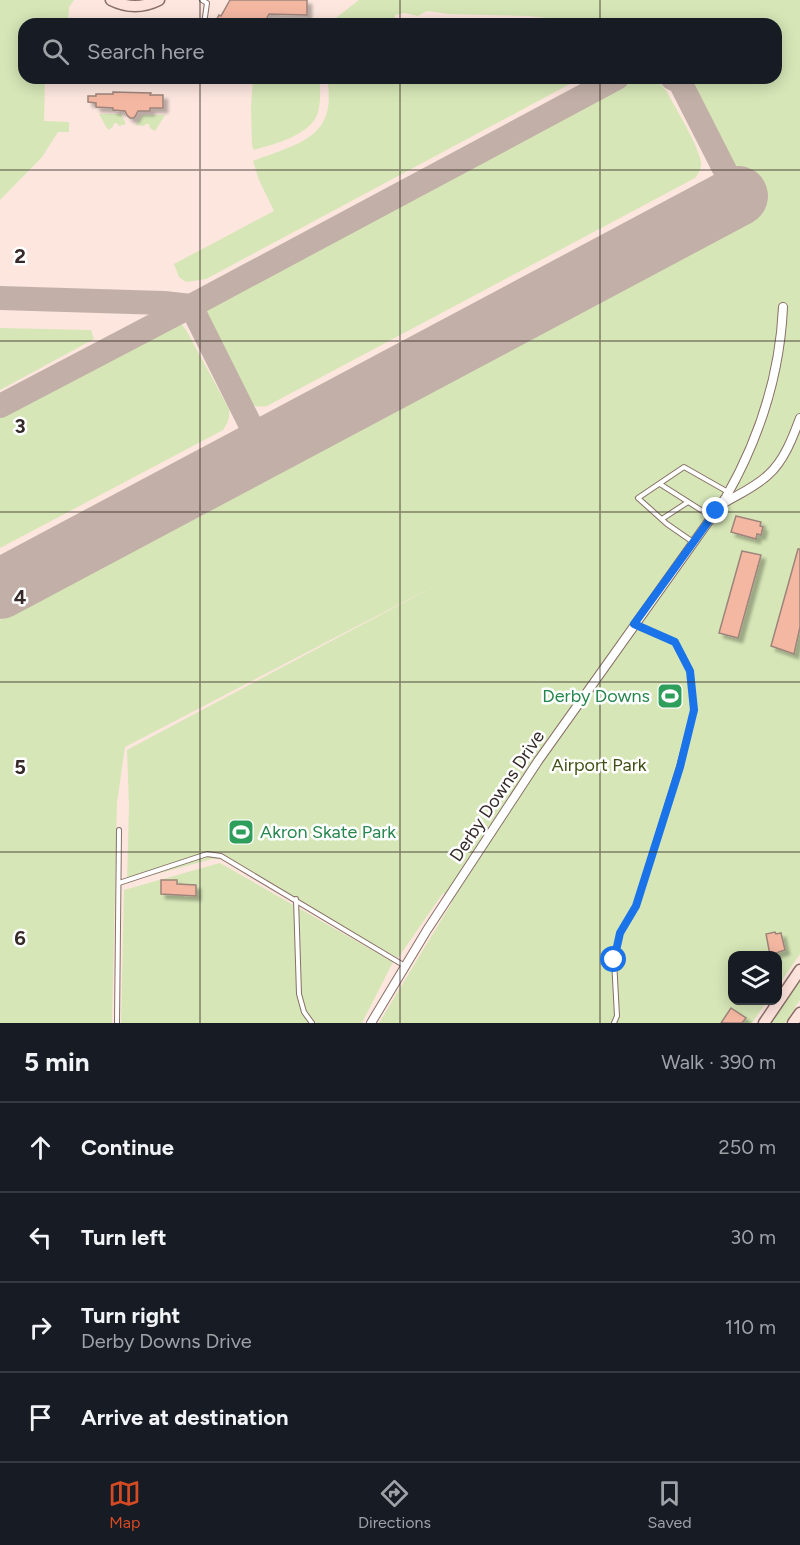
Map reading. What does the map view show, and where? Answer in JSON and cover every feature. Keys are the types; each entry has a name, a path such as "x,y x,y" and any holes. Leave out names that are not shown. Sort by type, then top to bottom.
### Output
{"main road":[{"path":"111,0 134,7 148,5 159,0"},
{"path":"764,1023 800,970"},
{"path":"793,1023 800,1013"}],"street":[{"name":"Derby Downs Drive","path":"372,1023 405,966 504,811 729,492 754,437 771,389 781,341 783,307"},
{"name":"Derby Downs Drive","path":"720,505 768,475 790,442 800,418"}],"lane":[{"path":"202,0 207,3 205,18"},
{"path":"693,542 638,498 684,467 729,492"},
{"path":"660,484 712,517"},
{"path":"662,519 688,502"},
{"path":"614,1023 617,1017 614,960 620,933 636,906 680,767 694,710 690,671 675,642 634,624"},
{"path":"117,1023 119,830"},
{"path":"119,883 207,854 221,856 405,966"},
{"path":"296,899 299,994 304,1012 312,1023"}],"green space":[{"path":"0,0 74,0 69,7 68,18 18,18 18,84 45,84 44,121 69,122 69,132 58,132 42,157 0,200"},
{"name":"Airport Park","path":"359,0 800,0 800,954 782,980 782,951 728,951 728,1005 764,1005 752,1023 379,1023 452,902 443,893 398,958 222,859 212,859 127,882 129,806 127,750 444,581 125,747 117,803 112,1023 0,1023 0,620 763,214 689,84 782,84 782,18 547,18 427,11 418,16 405,13 395,15 395,18 336,18"},
{"path":"253,84 320,84 318,112 308,127 291,137 254,150 251,108"},
{"path":"328,84 570,84 206,279 186,282 179,277 174,264 274,211 259,180 253,161 311,136 320,126 326,114 329,98"},
{"path":"618,84 660,84 667,92 698,150 701,168 695,178 267,406 254,405 244,398 206,324 204,314 208,304"},
{"path":"99,114 121,114 126,124 119,126 115,123 108,130"},
{"path":"142,115 165,115 155,131 150,128 149,124 136,125"},
{"path":"168,323 182,325 186,330 229,409 228,420 223,430 0,548 0,410"},
{"path":"0,328 91,330 94,339 0,390"},
{"path":"220,863 393,962 362,1023 121,1023 124,890"},
{"path":"800,976 800,1000 785,1023 768,1023"}],"building":[{"path":"230,0 307,0 307,15 269,14 267,18 217,18 219,15 221,16"},
{"path":"113,92 163,95 163,108 138,111 134,118 130,118 125,111 96,107 96,103 88,102 88,96 113,94"},
{"path":"736,516 761,522 760,526 763,527 761,535 757,534 756,539 731,532"},
{"path":"798,549 800,549 800,627 794,654 771,646"},
{"path":"742,551 761,555 738,638 719,633"},
{"path":"161,880 177,880 177,884 196,885 196,896 161,894"},
{"path":"781,933 785,950 769,951 766,934"},
{"path":"731,1008 746,1018 742,1023 721,1023"}],"taxiway":[{"path":"0,406 606,84"},
{"path":"681,84 738,196"},
{"path":"0,298 164,303 191,306 263,450"}],"runway":[{"path":"0,589 738,196"}],"place":[{"name":"Derby Downs","path":"670,696"},
{"name":"Akron Skate Park","path":"241,832"}],"route":[{"path":"614,960 620,933 636,906 680,767 694,710 690,671 675,642 634,624 716,511"}]}
